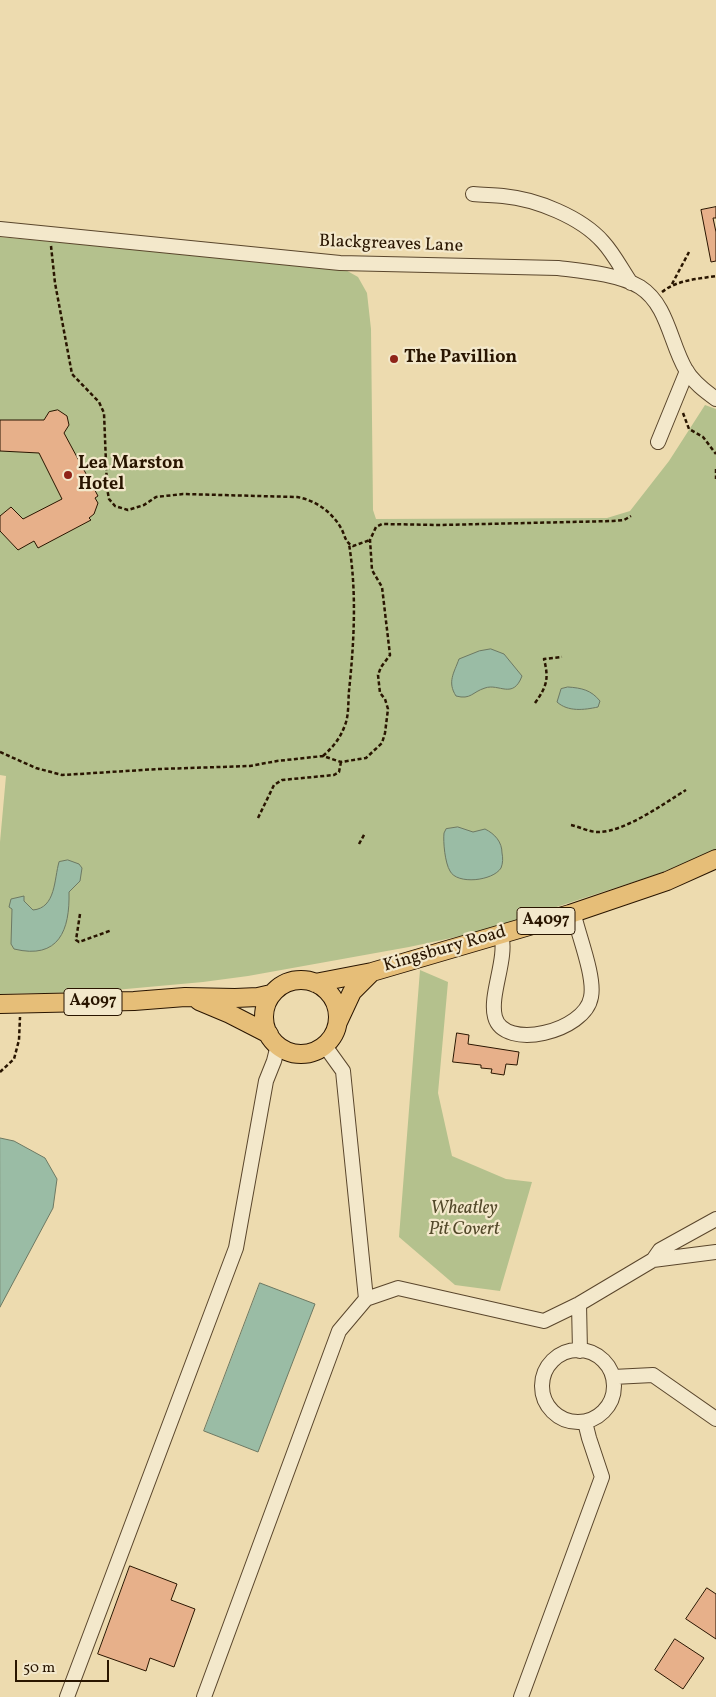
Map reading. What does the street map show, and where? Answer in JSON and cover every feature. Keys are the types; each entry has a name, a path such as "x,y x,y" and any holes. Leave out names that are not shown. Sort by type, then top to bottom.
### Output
{"main road":[{"name":"Kingsbury Road","path":"0,1004 134,1001 185,997 258,997 271,994 282,985 295,980 309,980 315,983 372,972 570,914 667,881 716,859"},
{"name":"Kingsbury Road","path":"185,997 230,1014 289,1051 301,1054 314,1052 325,1046 334,1035 352,992 372,972"},
{"path":"315,983 322,986 332,995 338,1008 338,1022"},
{"path":"271,994 266,1007 264,1021 273,1040"}],"street":[{"path":"472,194 505,196 539,204 569,216 587,226 604,243 631,283"},
{"name":"Blackgreaves Lane","path":"0,229 340,263 558,268 590,272 631,283 639,287 654,300 659,306 686,371 702,389 716,399"},
{"path":"658,442 686,371"},
{"path":"501,934 502,951 495,1002 495,1018 502,1028 518,1034 542,1034 578,1019 589,1007 591,999 592,991 589,969 575,919 570,914"},
{"path":"68,1697 236,1248 266,1081 274,1061 273,1040"},
{"path":"325,1046 342,1071 366,1299"},
{"path":"653,1260 660,1250 716,1219"},
{"path":"204,1697 339,1331 366,1299 398,1288 544,1321 579,1304 653,1260 716,1252"},
{"path":"579,1304 580,1351"},
{"path":"580,1351 589,1352 597,1356 609,1368 613,1377 614,1387 613,1396 603,1413 585,1422 573,1422 561,1418 552,1411 545,1401 542,1389 548,1366 568,1352 580,1351"},
{"path":"613,1377 653,1375 716,1419"},
{"path":"521,1697 602,1478 585,1422"}],"path":[{"path":"50,234 55,283 68,358 72,374 98,402 104,413 107,488 109,499 115,506 128,510 144,505 156,497 183,494 297,497 308,499 335,518 348,544 351,560 354,600 352,656 346,723 340,738 323,756"},
{"path":"654,300 672,285 689,252"},
{"path":"672,285 716,276"},
{"path":"675,397 689,429 703,437 716,454"},
{"path":"716,469 716,479"},
{"path":"0,752 36,768 62,774 250,766 323,756 341,762 366,758 382,743 388,719 388,709 385,699 380,693 378,675 390,655 382,587 372,570 370,540 376,527 382,524 624,520 631,516"},
{"path":"348,544 353,546 370,540"},
{"path":"535,703 543,692 547,677 544,659 562,657"},
{"path":"258,818 274,785 282,780 334,775 339,772 341,762"},
{"path":"571,825 597,832 615,830 661,807 686,790"},
{"path":"359,844 365,833"},
{"path":"80,914 76,932 76,940 79,942 112,930"},
{"path":"0,1072 14,1059 19,1040 21,1003"}],"green space":[{"path":"0,237 342,268 358,277 367,293 371,329 373,510 376,519 607,518 630,511 669,461 705,405 716,409 716,850 658,874 489,930 409,947 248,976 203,982 93,992 0,994 0,842 6,776 0,775"},
{"name":"Wheatley Pit Covert","path":"420,970 448,982 438,1093 452,1156 506,1179 532,1182 500,1291 455,1285 399,1237"}],"shaded area":[{"path":"491,649 504,654 522,676 518,683 510,689 490,687 465,697 456,696 453,691 452,682 453,673 459,659 479,651"},
{"path":"568,687 582,689 593,694 600,701 598,707 571,709 561,705 557,702 561,689"},
{"path":"458,827 473,832 485,829 492,833 502,849 502,864 497,872 491,876 467,880 454,875 450,871 445,852 444,833 446,829"},
{"path":"68,860 79,864 82,868 80,881 69,892 67,918 59,939 51,946 42,950 14,949 11,944 12,909 9,907 11,899 24,896 24,901 33,910 41,908 46,904 53,892 59,862"},
{"path":"0,1138 14,1141 45,1158 57,1179 53,1208 0,1307"},
{"path":"260,1283 315,1304 258,1452 204,1431"}],"building":[{"path":"716,207 716,218 713,218 716,232 716,261 711,262 701,210"},
{"name":"Lea Marston Hotel","path":"58,410 67,416 69,425 64,433 98,496 95,498 98,503 94,514 89,518 91,520 38,548 34,541 18,550 0,531 0,516 11,507 23,519 62,499 39,453 0,451 0,420 44,420 49,412"},
{"path":"457,1033 469,1035 468,1044 519,1052 517,1065 506,1064 504,1075 491,1073 492,1069 481,1068 481,1065 453,1062"},
{"path":"130,1566 177,1584 171,1600 195,1609 174,1667 150,1658 146,1671 98,1654"},
{"path":"707,1588 716,1594 716,1639 686,1619"},
{"path":"675,1639 704,1658 683,1689 655,1670"}],"place":[{"name":"The Pavillion","path":"394,359"},
{"name":"Lea Marston Hotel","path":"68,475"}]}
